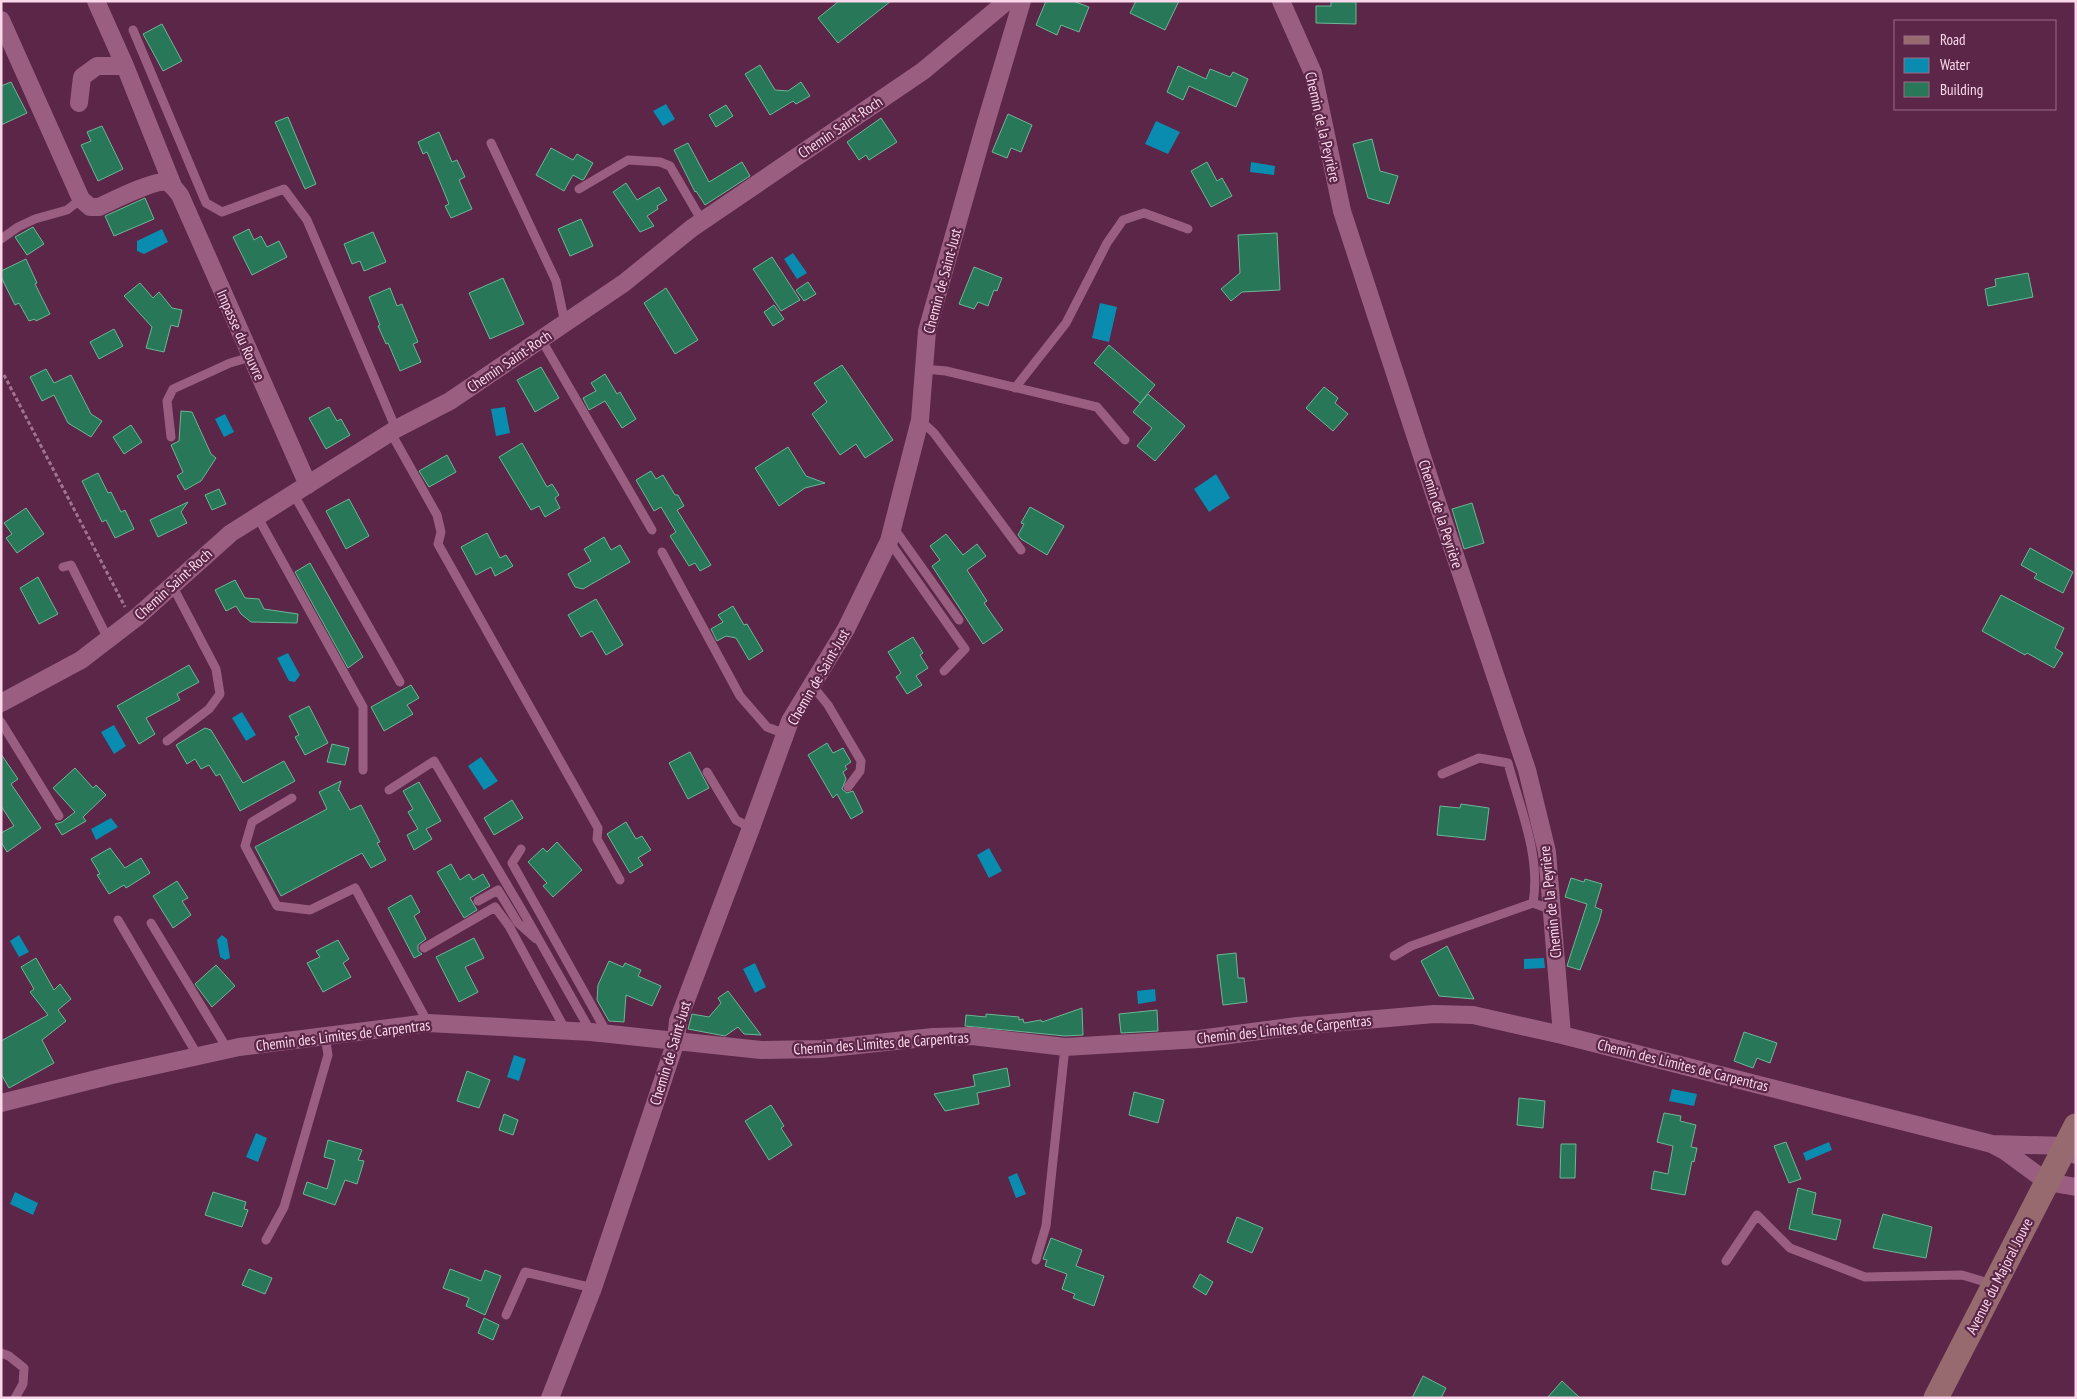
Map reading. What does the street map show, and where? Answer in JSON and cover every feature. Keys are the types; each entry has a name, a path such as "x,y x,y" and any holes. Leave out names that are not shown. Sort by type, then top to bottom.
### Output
{"main road":[{"name":"Avenue du Majoral Jouve","path":"1936,1398 2047,1182 2070,1145"}],"street":[{"name":"Impasse du Rouvre","path":"96,1 125,66 173,186 180,195 251,357 301,489"},
{"name":"Chemin Saint-Roch","path":"1,703 81,660 137,617 231,533 394,431 450,401 624,283 702,221 923,71 1007,1"},
{"name":"Chemin de Saint-Just","path":"550,1398 593,1288 676,1041 678,1020 752,828 790,721 811,684 846,630 891,534 920,420 927,331 1022,1"},
{"name":"Chemin de la Peyrière","path":"1281,1 1313,73 1342,211 1440,512 1527,770 1547,852 1562,1034"},
{"path":"1,20 5,40 81,200 90,207 100,207 154,183 165,182 173,186"},
{"path":"79,103 82,77 97,66 125,66"},
{"name":"Chemin des Limites de Carpentras","path":"1,1103 112,1075 228,1050 428,1023 599,1033 761,1050 821,1049 933,1037 972,1036 1065,1047 1199,1039 1298,1026 1434,1014 1473,1015 1562,1034 1992,1144 2070,1145"},
{"name":"Chemin des Limites de Carpentras","path":"1992,1144 2005,1151 2047,1182"},
{"path":"2047,1182 2076,1187"}],"lane":[{"path":"133,30 206,203 222,212 284,189 307,220 394,431 437,515 441,532 438,544 598,828 597,839 620,880"},
{"path":"491,143 556,281 565,324"},
{"path":"579,189 628,160 660,162 670,166 702,221"},
{"path":"1,239 35,220 67,210 81,200"},
{"path":"1015,388 1066,323 1107,243 1123,220 1144,213 1188,229"},
{"path":"541,339 652,530"},
{"path":"171,436 167,401 173,389 251,357"},
{"path":"924,369 946,372 1097,407 1126,440"},
{"path":"920,420 934,433 1021,550"},
{"path":"301,489 400,682"},
{"path":"257,516 363,707 362,770"},
{"path":"891,534 959,620"},
{"path":"891,534 965,649 944,671"},
{"path":"662,552 740,696 767,727 785,734"},
{"path":"63,567 71,565 108,639"},
{"path":"167,741 209,709 220,694 216,669 172,585"},
{"path":"811,684 828,704 861,761 860,771 848,787"},
{"path":"1,722 59,816"},
{"path":"1442,774 1479,758 1508,762 1532,851 1536,884 1533,903"},
{"path":"389,790 434,761 542,944 599,1033"},
{"path":"707,772 736,820 752,828"},
{"path":"292,798 252,822 245,846 277,906 310,910 355,888 428,1023"},
{"path":"521,849 512,863 599,1033"},
{"path":"478,901 498,890 518,923 542,944"},
{"path":"1394,956 1411,946 1533,903 1552,910"},
{"path":"424,948 495,907 509,926 566,1031"},
{"path":"118,920 198,1056"},
{"path":"151,923 228,1050"},
{"path":"266,1240 284,1207 328,1055 325,1036"},
{"path":"1036,1260 1046,1226 1065,1047"},
{"path":"1726,1261 1757,1215 1790,1248 1865,1277 1962,1275 1994,1285"},
{"path":"506,1315 526,1272 593,1288"},
{"path":"1,1353 9,1356 24,1368 23,1384 16,1398"}],"path":[{"path":"4,375 126,609 137,617"}],"water":[{"path":"666,104 675,119 663,126 653,111"},
{"path":"1156,121 1180,132 1168,154 1145,144"},
{"path":"1251,162 1275,166 1274,175 1250,172"},
{"path":"162,229 168,242 144,254 137,251 137,241"},
{"path":"793,253 807,273 797,279 784,259"},
{"path":"1100,303 1117,307 1109,342 1092,338"},
{"path":"505,407 510,433 496,436 491,409"},
{"path":"225,414 234,432 224,437 215,419"},
{"path":"1216,474 1230,498 1209,512 1194,489"},
{"path":"288,653 300,675 295,682 289,681 277,658"},
{"path":"242,712 256,735 246,741 232,718"},
{"path":"114,725 126,746 114,754 101,732"},
{"path":"481,757 498,781 484,790 468,766"},
{"path":"111,818 118,827 96,840 91,829"},
{"path":"989,848 1002,871 989,878 977,855"},
{"path":"19,935 29,952 19,957 10,941"},
{"path":"222,935 227,939 230,958 225,960 220,957 217,940"},
{"path":"1544,958 1545,968 1524,969 1524,959"},
{"path":"755,963 766,987 755,993 743,969"},
{"path":"1155,989 1156,1001 1138,1004 1137,991"},
{"path":"514,1055 526,1059 519,1081 507,1077"},
{"path":"1672,1089 1697,1094 1694,1106 1669,1101"},
{"path":"256,1133 267,1138 258,1162 246,1157"},
{"path":"1829,1142 1832,1150 1806,1161 1803,1153"},
{"path":"1017,1173 1026,1194 1016,1198 1008,1177"},
{"path":"15,1192 38,1203 33,1215 10,1204"}],"building":[{"path":"839,1 891,1 838,43 818,18"},
{"path":"1046,1 1073,1 1089,7 1079,32 1061,25 1057,35 1036,25"},
{"path":"1136,1 1179,1 1165,30 1130,13"},
{"path":"1331,1 1356,1 1356,24 1316,23 1316,6 1331,6"},
{"path":"162,24 182,61 163,71 143,34"},
{"path":"760,65 775,90 788,91 801,82 810,96 796,104 793,101 770,115 745,74"},
{"path":"1178,66 1206,79 1210,69 1230,77 1233,72 1248,79 1236,107 1189,86 1183,100 1167,92"},
{"path":"11,82 27,113 1,125 1,86"},
{"path":"726,105 733,116 716,127 709,115"},
{"path":"1008,114 1032,125 1021,152 1011,148 1007,158 992,152"},
{"path":"288,117 316,184 305,189 275,122"},
{"path":"881,118 897,142 869,160 866,155 859,160 847,142"},
{"path":"102,126 123,169 98,181 81,145 91,141 87,132"},
{"path":"439,132 452,162 457,160 465,177 459,180 472,209 451,218 445,206 449,204 427,152 423,154 418,142"},
{"path":"1372,139 1380,171 1398,176 1389,204 1368,198 1353,144"},
{"path":"688,143 709,182 742,162 750,176 705,205 695,192 674,150"},
{"path":"551,148 573,160 577,154 593,163 584,179 582,180 573,175 564,191 536,175"},
{"path":"1207,162 1217,181 1222,178 1232,196 1211,207 1191,171"},
{"path":"626,183 637,200 659,187 667,200 657,206 658,209 647,216 654,226 640,232 613,192"},
{"path":"145,198 154,219 114,236 105,216"},
{"path":"581,219 593,246 570,256 558,229"},
{"path":"33,227 44,244 27,255 15,237"},
{"path":"249,229 254,240 261,236 267,247 279,241 287,257 252,275 233,237"},
{"path":"373,232 386,262 364,271 360,261 352,264 344,244"},
{"path":"1277,233 1280,290 1242,292 1231,301 1221,289 1240,273 1238,235"},
{"path":"772,257 800,300 781,311 753,269"},
{"path":"26,259 37,283 35,284 50,314 36,321 35,319 29,321 19,303 15,305 1,277 1,271"},
{"path":"974,267 1002,278 997,291 994,290 988,306 978,302 974,309 959,304"},
{"path":"2028,273 2033,297 1988,306 1985,289 1996,286 1995,279"},
{"path":"503,278 524,324 490,339 469,293"},
{"path":"808,282 816,294 804,301 796,290"},
{"path":"140,283 153,298 159,292 172,308 182,310 178,327 171,325 164,352 146,348 152,327 124,296"},
{"path":"390,288 397,306 402,304 418,342 413,344 421,362 400,371 388,343 386,344 378,326 380,325 369,297"},
{"path":"666,288 698,340 675,354 644,303"},
{"path":"774,305 784,319 773,326 764,312"},
{"path":"114,329 123,346 99,359 90,342"},
{"path":"1109,345 1155,385 1140,403 1094,363"},
{"path":"842,365 893,440 865,458 856,444 840,455 812,414 827,402 814,383"},
{"path":"541,367 559,398 535,412 517,380"},
{"path":"46,369 54,383 71,375 91,414 102,421 91,437 68,423 54,395 42,401 30,377"},
{"path":"605,374 617,394 620,392 636,419 622,428 605,401 589,410 583,398 596,391 591,383"},
{"path":"1324,387 1338,398 1335,403 1348,414 1333,431 1306,408"},
{"path":"1148,394 1185,426 1155,461 1137,446 1152,428 1133,412"},
{"path":"329,407 337,421 341,419 350,435 326,449 309,418"},
{"path":"181,411 192,412 211,454 216,458 201,481 185,490 177,476 183,472 171,445 179,441"},
{"path":"131,425 142,442 124,454 113,437"},
{"path":"522,443 547,487 552,484 559,495 555,498 560,508 545,517 539,506 531,510 499,457"},
{"path":"788,447 806,476 825,483 805,488 779,506 755,468"},
{"path":"447,455 456,472 429,487 419,471"},
{"path":"651,471 656,479 663,475 675,495 678,495 684,506 677,510 711,565 700,571 695,563 689,566 670,536 676,532 661,507 654,511 636,480"},
{"path":"98,473 108,493 111,492 121,512 125,510 134,529 115,538 106,520 102,522 82,481"},
{"path":"219,489 226,504 212,510 205,495"},
{"path":"349,499 369,536 346,549 326,511"},
{"path":"188,502 181,512 187,523 158,537 150,520"},
{"path":"1472,503 1484,543 1464,549 1452,509"},
{"path":"1030,507 1064,526 1047,555 1021,539 1018,535 1024,524 1021,523"},
{"path":"26,508 44,534 17,553 6,538 12,534 4,523"},
{"path":"487,533 500,558 506,555 513,566 495,576 491,567 476,575 461,547"},
{"path":"946,534 963,555 977,544 986,556 967,570 987,601 984,603 1003,630 983,644 932,566 940,560 930,546"},
{"path":"604,537 611,550 620,545 630,562 583,589 575,587 568,574 591,561 584,549"},
{"path":"2030,548 2073,572 2063,593 2034,578 2037,574 2021,565"},
{"path":"310,563 363,657 348,668 295,572"},
{"path":"38,577 58,614 39,624 20,588"},
{"path":"235,580 245,598 259,599 264,609 298,614 297,623 251,622 241,614 236,606 226,611 215,590"},
{"path":"2001,595 2064,628 2055,648 2063,653 2054,668 2027,653 2025,655 1982,631"},
{"path":"596,599 623,645 606,655 592,631 581,637 568,615"},
{"path":"733,606 744,625 747,624 763,651 749,660 736,638 726,636 717,641 711,629 723,622 718,615"},
{"path":"913,637 923,653 920,655 928,668 916,676 922,685 907,694 896,677 901,673 888,652"},
{"path":"189,665 199,682 177,694 180,700 146,718 155,734 139,744 117,706"},
{"path":"411,685 419,698 407,705 413,714 384,731 371,707"},
{"path":"309,706 328,743 305,755 295,737 299,735 289,716"},
{"path":"205,728 211,730 243,783 284,761 295,781 240,811 220,774 216,776 209,765 201,769 195,759 187,764 176,745"},
{"path":"827,743 833,753 843,748 851,762 845,766 847,769 843,772 846,779 842,789 847,793 853,791 863,812 851,819 837,794 833,798 808,755"},
{"path":"332,744 349,748 345,765 327,762"},
{"path":"690,752 709,788 688,799 669,763"},
{"path":"1,754 18,779 11,784 41,828 7,852 1,842 1,833 14,826 1,806"},
{"path":"75,768 93,788 96,785 106,795 83,817 86,821 62,835 55,824 62,822 75,812 53,788"},
{"path":"341,781 338,791 350,810 361,805 380,842 377,843 386,860 371,868 362,853 281,896 255,847 327,809 319,792"},
{"path":"419,782 441,821 426,829 432,839 414,850 407,835 418,829 408,812 413,809 403,791"},
{"path":"512,800 523,818 494,835 484,818"},
{"path":"1461,804 1489,808 1485,840 1437,835 1440,806 1460,808"},
{"path":"626,822 636,839 642,836 651,850 638,858 643,865 630,873 607,834"},
{"path":"557,842 582,870 553,897 543,886 547,883 528,862 543,848 547,852"},
{"path":"110,848 125,868 141,858 150,873 126,888 124,885 109,894 97,875 100,874 91,859"},
{"path":"451,864 460,880 469,874 473,880 483,874 490,886 470,898 477,910 464,918 437,872"},
{"path":"1571,878 1584,882 1585,879 1602,884 1595,907 1602,910 1580,970 1567,966 1587,904 1565,897"},
{"path":"177,881 188,898 182,901 191,915 173,928 153,896"},
{"path":"411,895 420,912 414,916 426,939 418,945 418,951 422,954 414,958 388,908"},
{"path":"474,938 484,958 465,967 478,992 459,1002 436,957"},
{"path":"338,940 349,959 343,963 351,977 323,992 307,963 320,957 316,951"},
{"path":"1447,946 1474,999 1439,996 1421,961"},
{"path":"1236,953 1238,978 1244,978 1247,1002 1223,1005 1217,955"},
{"path":"36,958 54,990 60,984 71,999 58,1010 66,1021 42,1040 54,1063 9,1088 1,1074 1,1041 48,1015 30,992 34,989 21,967"},
{"path":"609,961 623,967 625,963 641,970 638,976 661,986 652,1006 626,995 624,1022 609,1021 597,1000 598,985"},
{"path":"216,965 235,986 212,1007 195,984"},
{"path":"728,991 761,1035 744,1034 738,1027 725,1036 688,1029 692,1014 709,1017 721,1003 718,998"},
{"path":"1082,1008 1083,1035 1065,1036 965,1026 966,1015 986,1017 986,1014 1019,1017 1019,1020 1023,1019 1024,1023 1041,1020 1042,1022"},
{"path":"1157,1010 1158,1031 1121,1033 1119,1014"},
{"path":"1744,1032 1777,1043 1770,1063 1757,1058 1753,1068 1734,1061"},
{"path":"1007,1068 1010,1086 977,1093 979,1104 945,1111 934,1094 975,1086 973,1075"},
{"path":"467,1071 490,1080 479,1108 457,1101"},
{"path":"1134,1092 1164,1100 1158,1123 1129,1115"},
{"path":"1519,1098 1545,1101 1543,1128 1517,1125"},
{"path":"771,1105 784,1126 781,1128 792,1145 769,1160 745,1121"},
{"path":"1664,1113 1681,1116 1680,1121 1696,1125 1691,1147 1697,1148 1694,1162 1692,1161 1685,1195 1651,1189 1654,1171 1668,1174 1673,1146 1657,1142"},
{"path":"504,1114 518,1120 513,1135 499,1130"},
{"path":"328,1140 362,1150 358,1160 364,1161 357,1184 345,1180 335,1205 303,1194 307,1182 327,1189 335,1160 324,1157"},
{"path":"1786,1142 1801,1179 1789,1183 1774,1146"},
{"path":"1561,1144 1576,1144 1575,1178 1560,1178"},
{"path":"1798,1188 1816,1193 1812,1214 1841,1220 1836,1240 1789,1229"},
{"path":"213,1192 246,1202 244,1209 248,1210 242,1227 205,1215"},
{"path":"1883,1214 1932,1227 1926,1258 1873,1248"},
{"path":"1237,1217 1263,1228 1252,1253 1227,1242"},
{"path":"1051,1238 1082,1250 1076,1266 1104,1276 1094,1306 1073,1298 1075,1294 1062,1289 1067,1274 1045,1266 1047,1260 1043,1259"},
{"path":"249,1269 272,1278 265,1294 242,1285"},
{"path":"450,1269 481,1281 485,1270 501,1276 485,1315 466,1306 469,1298 443,1288"},
{"path":"1200,1274 1213,1282 1206,1295 1193,1287"},
{"path":"484,1318 499,1325 493,1340 478,1333"},
{"path":"1423,1376 1446,1388 1441,1398 1412,1398"},
{"path":"1562,1381 1580,1398 1547,1398"}]}
